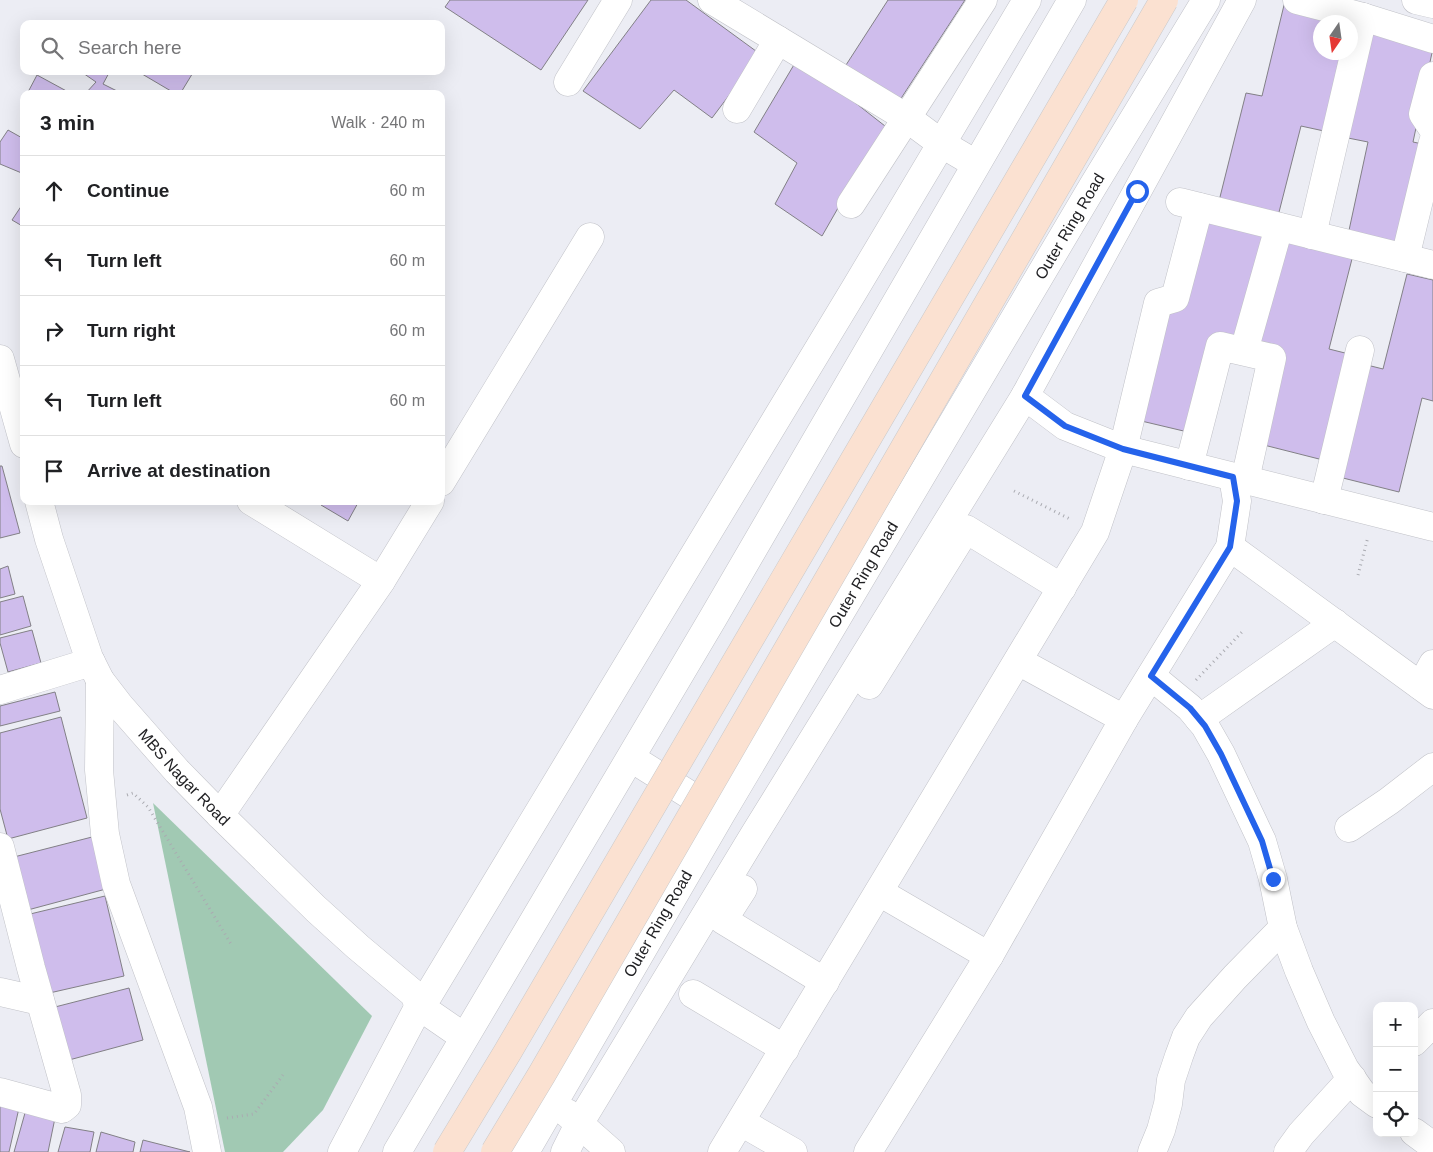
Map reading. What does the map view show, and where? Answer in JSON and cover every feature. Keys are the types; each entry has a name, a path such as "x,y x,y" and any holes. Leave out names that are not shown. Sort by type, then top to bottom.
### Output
{"main road":[{"path":"447,1152 507,1053 1124,0"},
{"name":"Outer Ring Road","path":"495,1152 1164,0"}],"street":[{"path":"568,82 618,0"},
{"path":"712,0 907,118 942,144 976,164"},
{"path":"851,204 983,0"},
{"path":"342,1152 421,998 942,144 1027,0"},
{"path":"397,1152 630,758 1072,0"},
{"name":"Outer Ring Road","path":"531,1143 721,814 1206,0"},
{"path":"565,1152 754,835 1025,396 1242,0"},
{"path":"1297,0 1363,17 1433,39"},
{"path":"1416,0 1433,4"},
{"path":"1312,235 1363,17"},
{"path":"737,109 778,40"},
{"path":"1433,76 1423,114 1433,129"},
{"path":"1405,258 1433,142"},
{"path":"722,1152 1095,532 1123,449 1158,303 1175,298 1189,204 1433,265"},
{"path":"1244,351 1279,227"},
{"path":"445,475 590,237"},
{"path":"868,1152 989,956 1124,719 1230,547 1239,478 1272,358 1220,346 1189,466"},
{"path":"1324,500 1360,350"},
{"path":"0,359 20,430"},
{"path":"1025,396 1065,426 1123,449 1433,527"},
{"name":"MBS Nagar Road","path":"40,505 49,540 96,671 120,706 177,771 316,909 358,947 421,998 468,1030"},
{"path":"258,505 381,581"},
{"path":"220,815 381,581 428,505"},
{"path":"825,982 723,920 966,529 1062,588"},
{"path":"1230,547 1335,623 1429,682"},
{"path":"1199,719 1335,623"},
{"path":"1018,660 1124,719"},
{"path":"0,690 96,671 99,770 104,834 116,884 198,1107 207,1152"},
{"path":"1151,676 1190,708 1221,754 1262,841 1273,879 1283,928 1321,1022 1345,1069 1367,1088 1301,1134 1288,1152"},
{"path":"630,758 721,814"},
{"path":"1349,828 1433,766"},
{"path":"0,847 40,1001 67,1095 67,1105 62,1109 0,1092"},
{"path":"879,892 989,956"},
{"path":"1152,1152 1161,1130 1168,1104 1171,1080 1186,1037 1199,1017 1223,990 1283,928"},
{"path":"0,992 40,1001"},
{"path":"693,994 785,1049"},
{"path":"1418,1038 1433,1023"},
{"path":"554,1102 611,1152"},
{"path":"741,1122 787,1151"},
{"path":"1418,1135 1433,1146"},
{"path":"531,1143 558,1152"}],"path":[{"path":"1014,491 1095,532"},
{"path":"1358,575 1374,512"},
{"path":"1178,698 1242,632"},
{"path":"102,800 133,793 148,807 231,944"},
{"path":"201,1121 254,1114 283,1075"}],"green space":[{"path":"153,803 372,1016 323,1110 283,1152 225,1152"}],"building":[{"path":"450,0 588,0 541,70 445,7"},
{"path":"651,0 686,0 760,54 712,118 674,90 640,129 583,91"},
{"path":"888,0 965,0 900,100 846,65"},
{"path":"1285,1 1328,15 1313,15 1313,60 1342,60 1324,131 1301,126 1277,220 1218,205 1246,93 1262,96"},
{"path":"1361,29 1433,48 1413,142 1427,145 1405,247 1348,235 1368,142 1338,136 1354,60 1358,60 1358,43"},
{"path":"798,58 885,126 822,236 775,204 797,163 754,132"},
{"path":"37,75 65,90 29,90"},
{"path":"86,75 108,75 103,84 115,90 89,90 96,82"},
{"path":"144,75 192,75 182,90 169,90"},
{"path":"8,130 20,137 20,172 0,164 0,142"},
{"path":"20,208 20,225 12,220"},
{"path":"1200,215 1267,232 1239,345 1192,433 1133,419 1161,306"},
{"path":"1285,238 1353,255 1329,349 1349,354 1323,460 1256,443 1258,347"},
{"path":"1407,274 1433,280 1433,401 1422,398 1399,492 1339,477 1367,365 1383,369"},
{"path":"0,466 2,466 20,533 0,538"},
{"path":"321,505 357,505 348,521"},
{"path":"8,566 15,594 0,598 0,569"},
{"path":"23,596 31,626 0,635 0,602"},
{"path":"32,630 41,663 8,672 0,638"},
{"path":"55,692 60,711 0,726 0,706"},
{"path":"61,717 87,818 8,839 0,809 0,733"},
{"path":"92,837 106,889 24,911 10,858"},
{"path":"105,896 124,976 45,994 26,915"},
{"path":"129,988 143,1040 69,1060 55,1007"},
{"path":"0,1104 19,1108 9,1152 0,1152"},
{"path":"25,1113 55,1118 48,1152 14,1152"},
{"path":"65,1127 94,1132 90,1152 58,1152"},
{"path":"101,1132 135,1142 133,1152 96,1152"},
{"path":"143,1140 190,1152 140,1152"}],"route":[{"path":"1137,191 1025,396 1065,426 1123,449 1233,477 1237,501 1230,547 1151,676 1190,708 1205,726 1221,754 1262,841 1273,879"}]}
